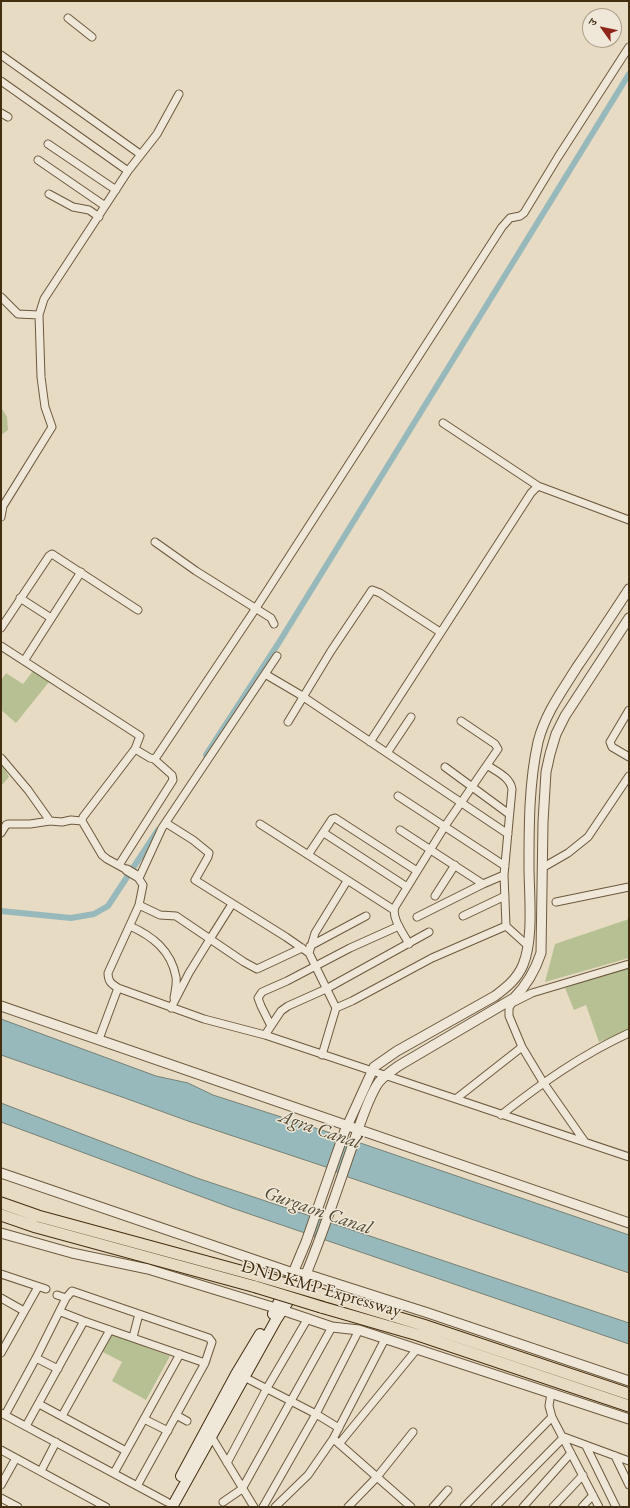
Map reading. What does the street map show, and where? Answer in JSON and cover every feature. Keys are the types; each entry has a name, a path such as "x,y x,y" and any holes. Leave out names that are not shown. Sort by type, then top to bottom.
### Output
{"highway":[{"name":"DND KMP Expressway","path":"1,1203 38,1216 259,1276 423,1325 629,1394"},
{"name":"DND KMP Expressway","path":"1,1215 36,1227 256,1287 418,1335 629,1406"}],"main road":[{"path":"168,1505 211,1436 244,1377 279,1309 293,1273"},
{"path":"168,1505 236,1374 279,1309 306,1274"}],"street":[{"path":"68,18 92,37"},
{"path":"154,759 256,608 502,227 510,218 520,216 524,213 558,157 629,47"},
{"path":"1,55 140,154"},
{"path":"1,81 128,171"},
{"path":"1,517 8,498 52,427 43,400 41,377 39,315 44,299 128,171 157,134 179,94"},
{"path":"1,112 8,117"},
{"path":"48,144 116,190"},
{"path":"38,160 105,206"},
{"path":"49,194 70,206 87,209 99,216"},
{"path":"1,297 18,314 39,315"},
{"path":"443,423 538,486 629,520"},
{"path":"370,742 530,493 538,486"},
{"path":"155,542 196,571 271,618 274,624"},
{"path":"1,628 50,555 54,555 138,610"},
{"path":"24,661 81,572"},
{"path":"293,1273 306,1242 346,1129 372,1071 380,1062 396,1051 495,996 517,977 523,964 527,945 530,913 529,808 538,741 544,722 556,700 629,589"},
{"path":"288,722 345,629 372,590 380,593 440,632"},
{"path":"20,598 51,618"},
{"path":"306,1274 357,1133 375,1088 386,1075 400,1064 505,1004 522,990 534,973 541,953 542,868 546,772 550,754 556,734 565,716 629,618"},
{"path":"1,646 138,734 140,738 135,749 83,817 82,821"},
{"path":"138,877 156,839 166,823 277,656"},
{"path":"265,674 303,697 508,834"},
{"path":"629,710 610,742 612,747 629,757"},
{"path":"387,753 411,716"},
{"path":"394,910 430,849 498,747 461,721"},
{"path":"123,867 173,780 172,775 154,759 135,749"},
{"path":"1,758 28,790 50,821"},
{"path":"487,765 511,783 512,789 504,875 506,926 527,945"},
{"path":"445,767 510,814"},
{"path":"542,868 568,854 588,837 629,776"},
{"path":"398,796 505,866"},
{"path":"308,855 332,819 335,818 339,819 417,871"},
{"path":"1,833 8,824 30,824 71,820 82,821"},
{"path":"82,821 102,855 138,877 143,885 139,905 108,973 108,979 118,988 172,1005 204,1019 265,1035 457,1098 501,1115 629,1157"},
{"path":"166,823 208,851 208,857 195,880 302,948 310,949 366,916"},
{"path":"260,824 394,910 399,926 409,944"},
{"path":"400,830 483,884"},
{"path":"324,832 407,887"},
{"path":"435,896 455,865"},
{"path":"417,917 504,875"},
{"path":"322,1054 336,1008 315,966 310,949 315,933 348,881"},
{"path":"556,902 629,886"},
{"path":"463,916 504,896"},
{"path":"172,1005 189,973 232,904"},
{"path":"139,905 160,915 176,916 244,962 257,968 302,948"},
{"path":"130,926 144,932 157,941 170,959 176,978 172,1005"},
{"path":"271,1026 258,998 262,992 287,981 350,948 399,926"},
{"path":"336,1008 432,958 506,926"},
{"path":"265,1035 284,1009 409,944 429,932"},
{"path":"585,1142 543,1082 522,1047 509,1013 509,1008 512,1003 532,993 629,964"},
{"path":"99,1039 118,988"},
{"path":"1,1006 99,1039 357,1133 629,1223"},
{"path":"501,1115 543,1082 600,1046 629,1033"},
{"path":"457,1098 522,1047"},
{"path":"1,1173 293,1273 306,1274 428,1313 629,1381"},
{"path":"1,1233 72,1253 148,1269 308,1318 332,1327 359,1330 629,1418"},
{"path":"1,1274 46,1289"},
{"path":"1,1352 3,1344 38,1287"},
{"path":"137,1486 205,1363 212,1342 209,1338 72,1291 66,1298 36,1358 3,1414 114,1473 168,1505"},
{"path":"57,1295 66,1298"},
{"path":"1,1298 24,1311"},
{"path":"60,1312 205,1363"},
{"path":"133,1337 139,1314"},
{"path":"227,1463 267,1388 308,1318"},
{"path":"26,1426 84,1321"},
{"path":"223,1502 242,1489 332,1327"},
{"path":"62,1416 110,1330"},
{"path":"264,1507 316,1414 359,1330"},
{"path":"275,1507 308,1475 333,1439 385,1339"},
{"path":"339,1444 418,1349"},
{"path":"114,1473 180,1354"},
{"path":"36,1358 58,1369"},
{"path":"244,1377 316,1414 339,1428"},
{"path":"551,1393 549,1406 552,1417 599,1507"},
{"path":"39,1404 126,1451"},
{"path":"176,1415 187,1421"},
{"path":"464,1507 552,1417"},
{"path":"144,1419 168,1431"},
{"path":"348,1507 377,1477 413,1432"},
{"path":"211,1436 254,1507"},
{"path":"564,1438 629,1461"},
{"path":"495,1507 564,1438"},
{"path":"333,1439 377,1477 406,1505"},
{"path":"40,1471 56,1442"},
{"path":"586,1446 616,1507"},
{"path":"1,1450 106,1507"},
{"path":"523,1507 571,1453"},
{"path":"615,1456 629,1485"},
{"path":"1,1485 16,1458"},
{"path":"553,1507 583,1475"},
{"path":"433,1507 448,1490"},
{"path":"582,1507 593,1495"},
{"path":"1,1498 18,1507"}],"green space":[{"path":"1,407 7,417 8,430 1,435"},
{"path":"33,671 49,682 16,723 1,710 1,680 6,673 23,684"},
{"path":"3,765 9,777 1,786 1,766"},
{"path":"629,919 629,958 545,982 555,944"},
{"path":"629,964 629,1031 599,1042 586,1005 574,1010 565,988"},
{"path":"111,1334 170,1356 146,1400 112,1381 122,1362 101,1351"}],"water":[{"name":"Agra Canal","path":"1,1019 156,1076 188,1083 213,1095 337,1135 629,1235 629,1273 348,1177 326,1167 188,1121 1,1055"},
{"path":"1,1103 197,1178 629,1323 629,1344 232,1208 1,1122"}],"waterway":[{"path":"206,755 278,644 629,74"},
{"path":"1,911 71,918 94,914 108,906 158,830"}],"water label":[{"name":"Gurgaon Canal","path":"318,1211"}]}
